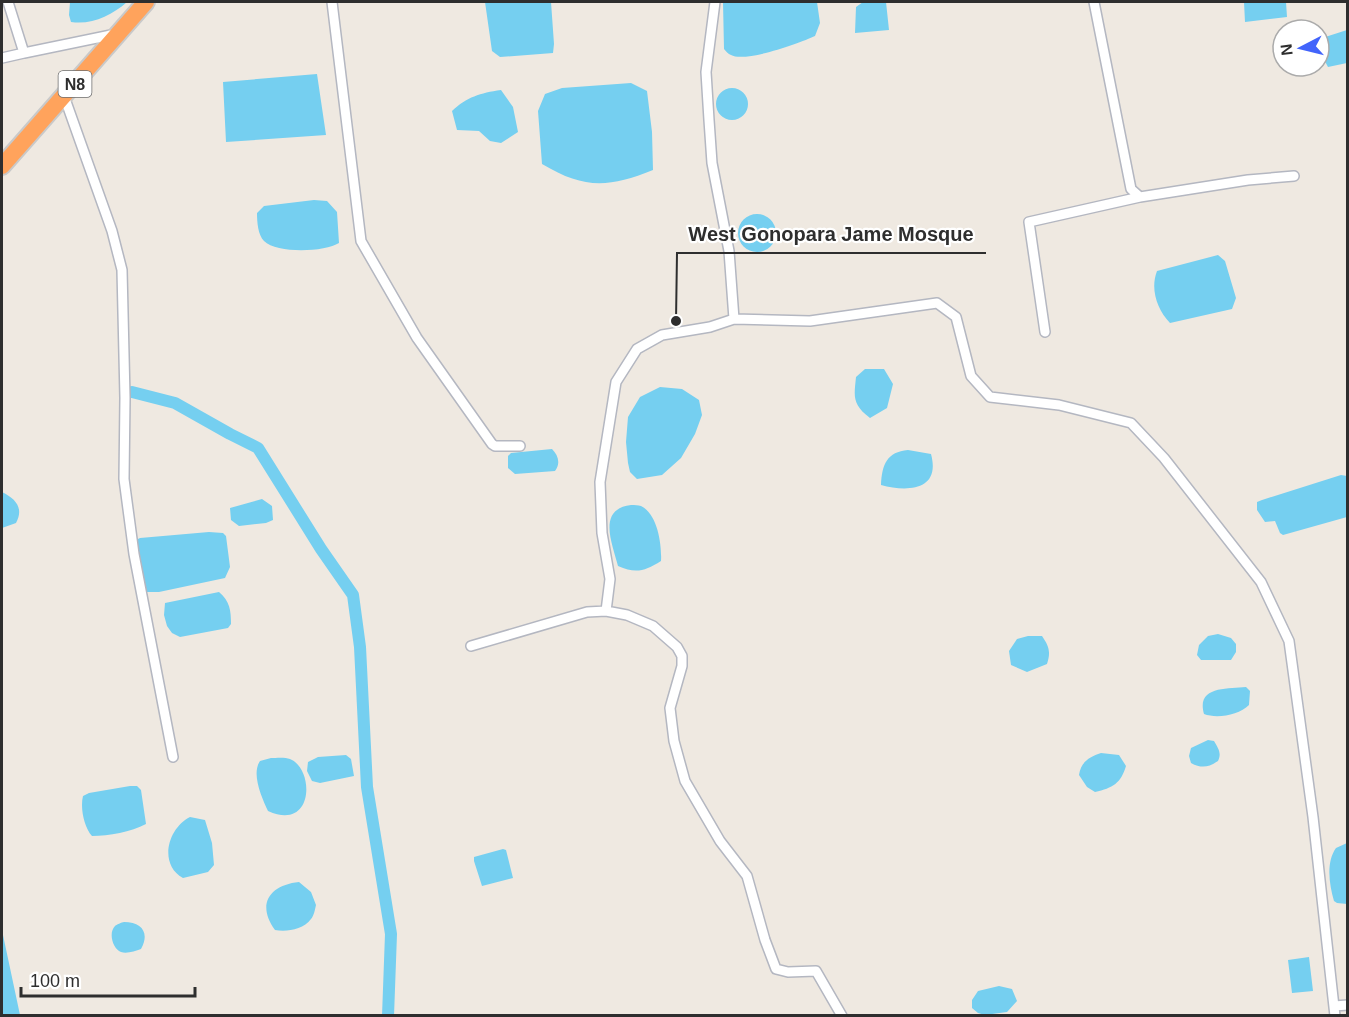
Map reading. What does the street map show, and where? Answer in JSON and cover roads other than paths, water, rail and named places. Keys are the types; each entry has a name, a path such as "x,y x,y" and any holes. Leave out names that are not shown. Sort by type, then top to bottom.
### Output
{"highway":[{"name":"N8","path":"2,166 146,2"}],"street":[{"path":"8,2 24,53"},
{"path":"332,2 361,241 417,338 492,444 520,446"},
{"path":"715,2 706,72 712,163 729,251 734,319"},
{"path":"1094,2 1131,189 1140,197"},
{"path":"2,58 120,33 123,29"},
{"path":"64,96 112,231 122,270 124,479 134,554 173,757"},
{"path":"1045,332 1029,222 1140,197 1248,180 1294,176"},
{"path":"606,611 610,579 602,534 600,482 616,382 637,349 662,335 710,327 734,319 810,321 938,303 956,317 971,376 990,397 1059,405 1131,423 1164,458 1260,582 1289,641 1313,817 1334,1011 1347,1005"},
{"path":"471,646 587,612 606,611 627,615 653,626 677,647 682,656 682,666 670,708 674,741 685,781 720,841 747,876 765,940 776,969 788,972 816,971 842,1016"}],"water":[{"path":"70,2 127,2 101,18 79,23 71,22"},
{"path":"485,2 551,2 553,53 500,57 492,51"},
{"path":"723,2 817,2 820,23 815,36 808,39 773,51 738,57 730,55 724,49"},
{"path":"863,2 886,2 889,30 855,33 856,7"},
{"path":"1244,2 1286,2 1287,17 1245,22"},
{"path":"1347,30 1347,63 1331,66 1331,35"},
{"path":"317,74 326,135 226,142 223,82"},
{"path":"631,83 647,91 652,132 653,170 623,180 596,183 571,178 542,164 538,111 545,94 562,88"},
{"path":"732,88 744,92 748,104 744,116 732,120 720,116 716,104 720,92"},
{"path":"501,90 513,107 518,132 501,143 490,141 479,131 457,130 452,111 474,96"},
{"path":"314,200 327,201 337,212 339,243 313,250 290,250 270,245 264,241 258,228 257,213 264,206"},
{"path":"757,214 771,219 776,233 771,247 757,252 743,247 738,233 743,219"},
{"path":"1218,255 1225,261 1236,298 1232,309 1170,323 1156,299 1154,285 1157,271"},
{"path":"865,369 884,369 893,384 887,408 870,418 857,404 855,395 856,377"},
{"path":"660,387 682,389 699,400 702,415 695,434 681,458 662,475 637,479 630,472 628,463 626,442 628,417 640,397"},
{"path":"552,449 558,459 555,471 515,474 508,468 508,456 511,453"},
{"path":"908,450 931,454 933,466 926,482 911,488 881,485 884,465 890,456"},
{"path":"1341,475 1347,476 1347,517 1283,535 1275,521 1265,522 1257,510 1257,502"},
{"path":"2,492 15,501 19,513 16,523 2,528"},
{"path":"262,499 272,506 273,520 239,526 231,520 230,508"},
{"path":"631,505 641,506 647,510 655,523 660,539 661,561 640,570 618,566 611,538 610,520 614,513 620,508"},
{"path":"209,532 223,533 226,536 230,567 225,578 159,592 145,592 136,540"},
{"path":"219,592 229,606 231,624 228,628 180,637 172,633 164,615 165,603"},
{"path":"1218,634 1231,638 1236,644 1236,652 1231,660 1201,660 1197,655 1199,645 1208,636"},
{"path":"1042,636 1048,646 1049,656 1047,664 1027,672 1011,665 1009,651 1017,639"},
{"path":"1246,687 1250,691 1249,705 1245,708 1234,714 1221,716 1204,714 1203,705 1209,694 1222,689"},
{"path":"1208,740 1214,741 1218,748 1220,755 1218,761 1205,766 1191,763 1189,756 1191,748"},
{"path":"1101,753 1119,755 1126,766 1122,777 1115,784 1095,792 1087,787 1079,775 1086,761"},
{"path":"346,755 351,759 354,776 320,783 312,781 307,771 308,762 318,757"},
{"path":"271,758 290,759 304,774 306,797 302,806 294,813 283,815 268,811 263,800 258,786 258,766 260,761"},
{"path":"137,786 141,790 146,824 120,833 92,836 83,817 83,796"},
{"path":"190,817 205,820 212,843 214,865 208,872 183,878 170,864 169,846 176,829"},
{"path":"1347,843 1347,904 1334,901 1329,873 1336,848"},
{"path":"506,850 513,878 482,886 474,857"},
{"path":"299,882 311,892 316,905 313,916 308,923 299,928 275,930 269,921 267,912 269,897 280,887"},
{"path":"124,922 136,924 143,930 145,938 141,949 123,953 116,948 112,940 113,929"},
{"path":"3,935 20,1015 2,1015"},
{"path":"1309,957 1313,991 1292,993 1288,960"},
{"path":"999,986 1012,989 1017,1001 1007,1012 985,1015 972,1008 972,1000 978,991"}],"waterway":[{"path":"132,392 175,403 258,448 321,549 353,595 360,647 367,787 391,934 388,1016"}],"place":[{"name":"West Gonopara Jame Mosque","path":"676,321"}]}
